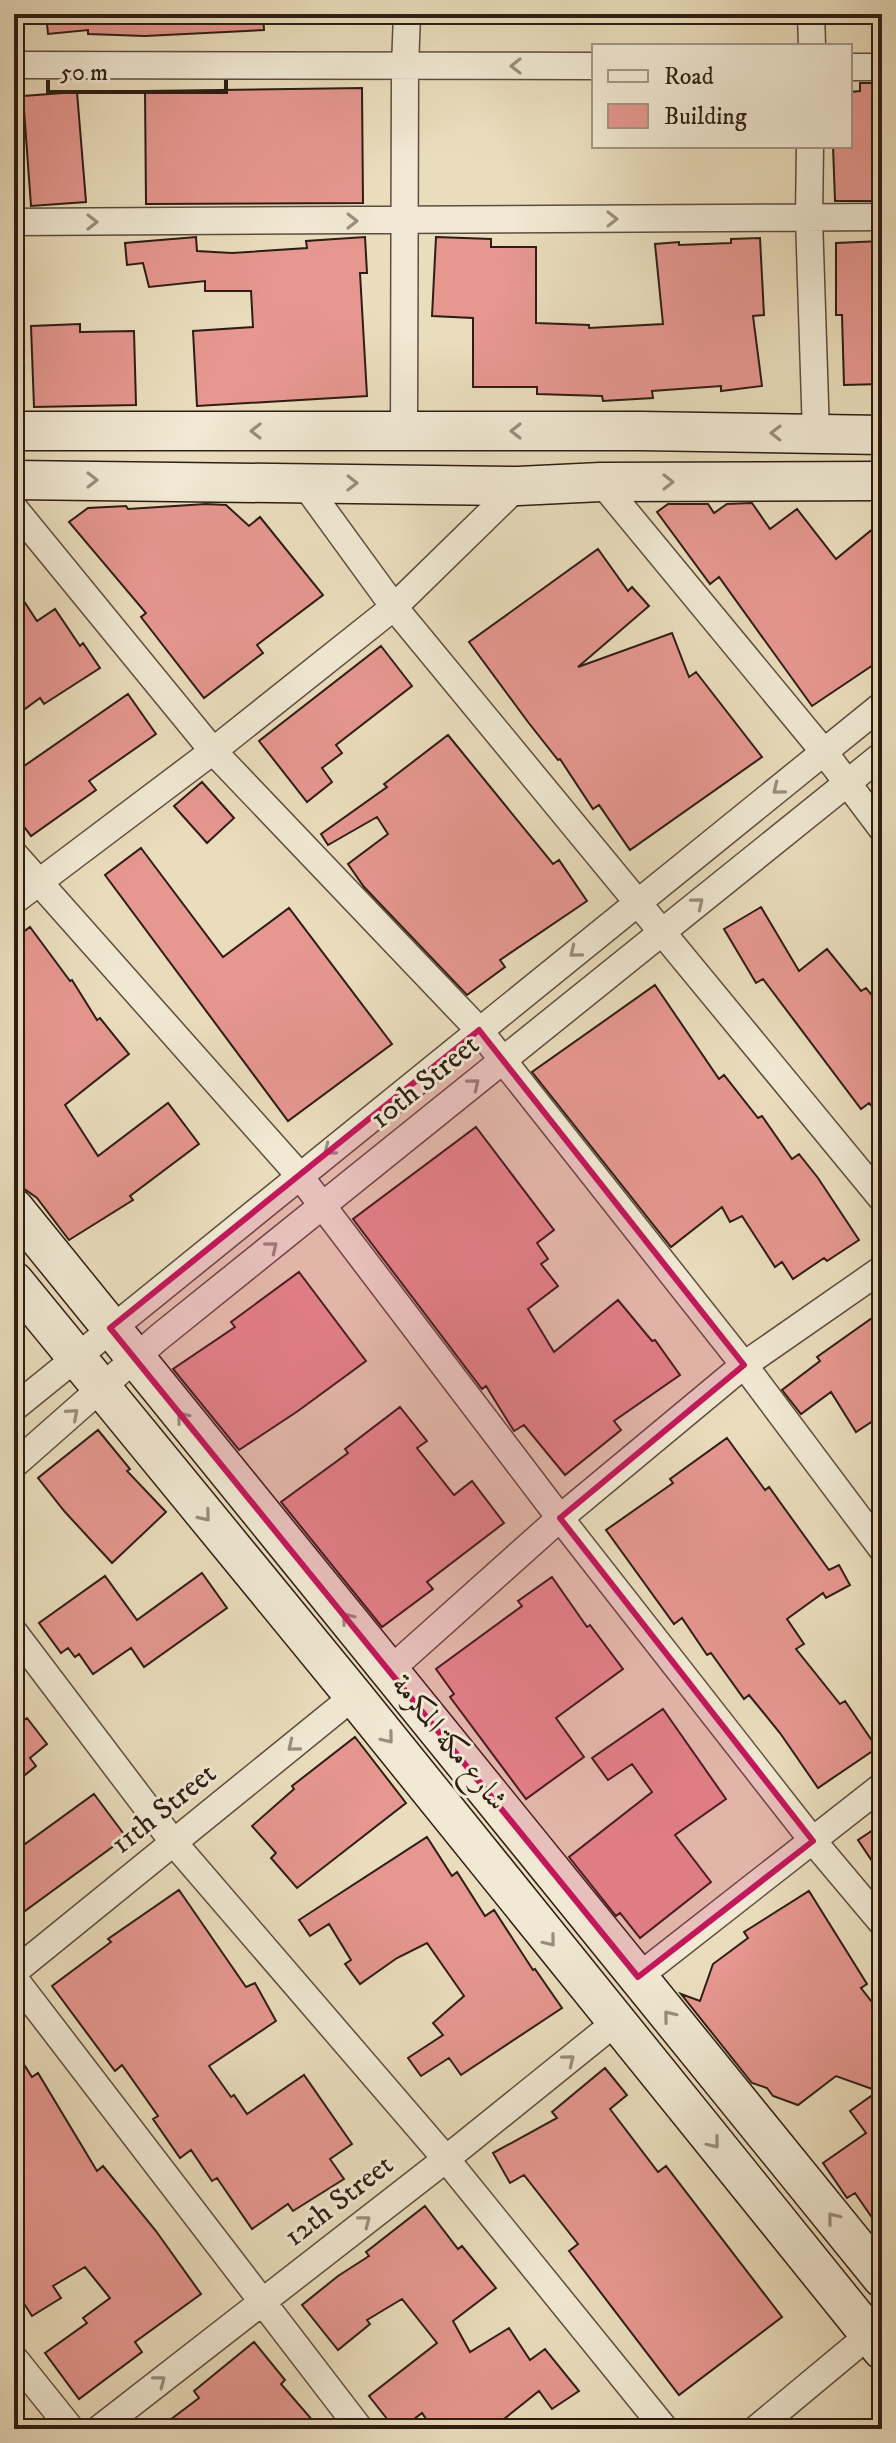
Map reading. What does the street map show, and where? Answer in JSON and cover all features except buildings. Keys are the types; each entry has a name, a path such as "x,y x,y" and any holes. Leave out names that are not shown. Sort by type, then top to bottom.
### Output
{"main road":[{"path":"14,431 641,431 882,435"},
{"path":"14,480 518,486 601,482 878,486"},
{"name":"شارع مكة المكرمة","path":"14,1208 882,2278"},
{"name":"شارع مكة المكرمة","path":"14,1281 876,2342"}],"street":[{"path":"404,431 407,14"},
{"path":"811,14 812,44"},
{"path":"14,65 592,66"},
{"path":"852,67 882,67"},
{"path":"810,148 809,218 816,434"},
{"path":"14,222 882,217"},
{"path":"303,482 394,607 882,1199"},
{"path":"601,482 824,752 882,829"},
{"path":"14,901 213,751 394,607 518,486"},
{"path":"14,508 213,751 479,1030 744,1365 882,1549"},
{"name":"10th Street","path":"14,1408 882,705"},
{"name":"10th Street","path":"14,1465 135,1359 322,1206 882,755"},
{"path":"14,854 299,1175 560,1518 813,1841 882,1923"},
{"path":"390,1670 560,1518 744,1365 882,1269"},
{"path":"14,1632 174,1843 446,2159 665,2429"},
{"name":"11th Street","path":"14,1972 354,1696"},
{"path":"638,1977 882,1786"},
{"path":"14,1978 360,2429"},
{"name":"12th Street","path":"99,2429 446,2159 616,2022"},
{"path":"756,2429 876,2342"},
{"path":"14,2358 71,2429"}],"highlighted area":[{"path":"479,1030 744,1365 560,1518 813,1841 638,1977 110,1328"}]}
